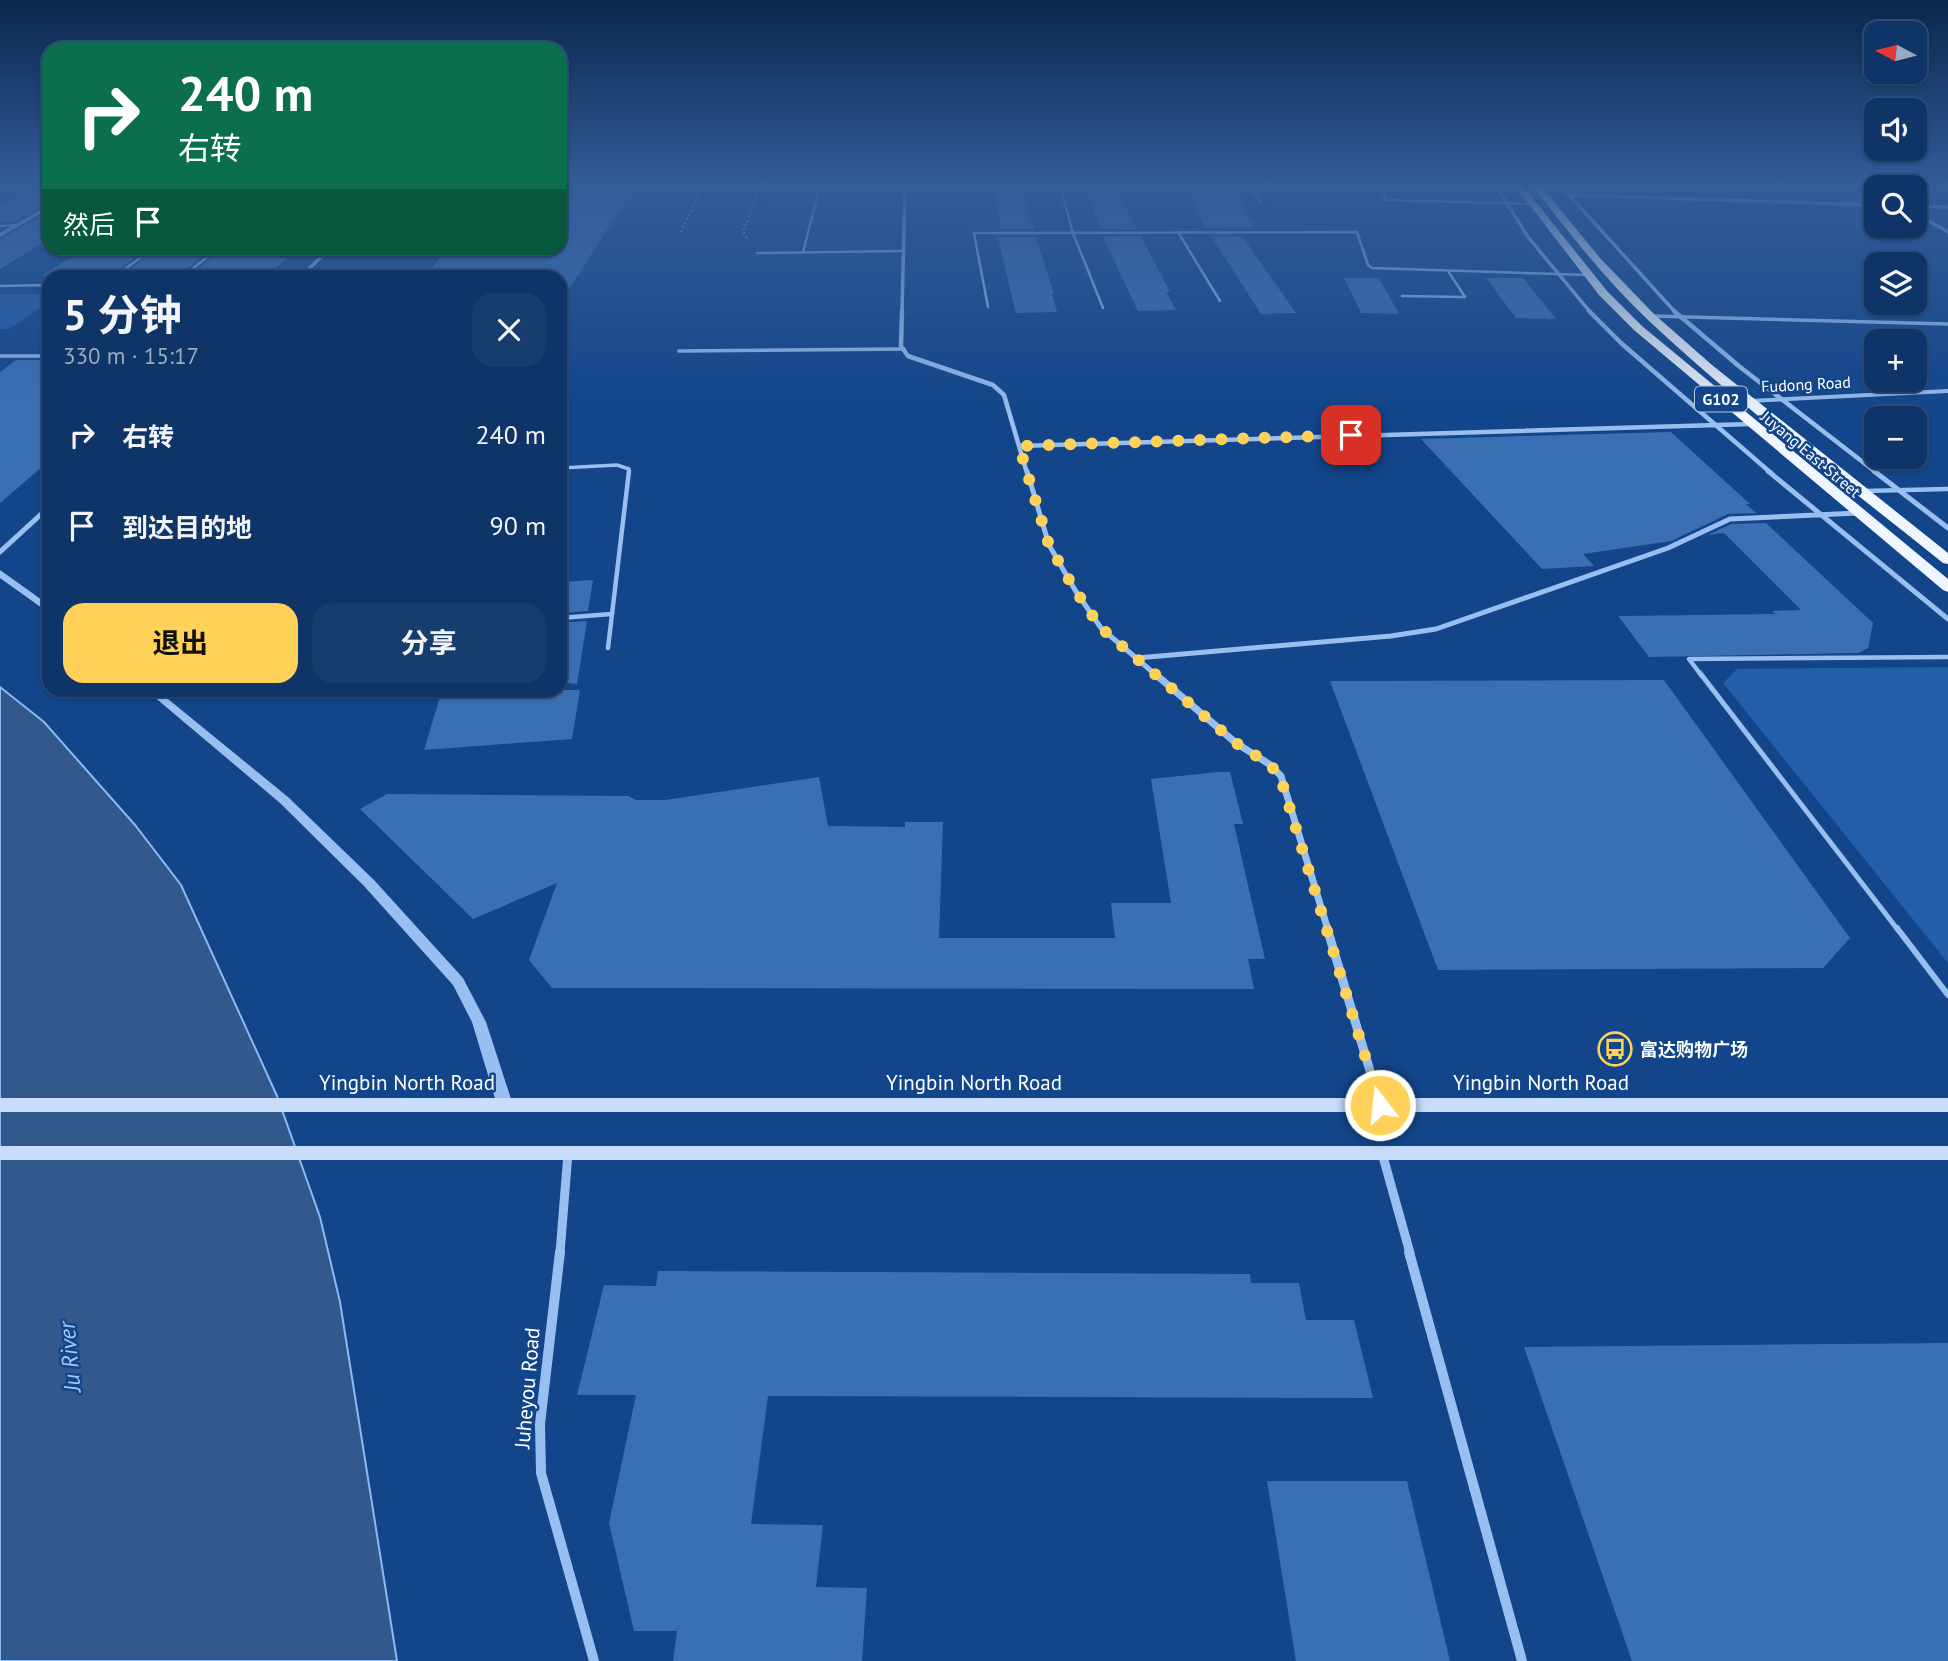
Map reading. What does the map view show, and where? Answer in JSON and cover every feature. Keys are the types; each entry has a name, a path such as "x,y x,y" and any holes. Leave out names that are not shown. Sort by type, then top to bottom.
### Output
{"highway":[{"name":"Juyang East Street","path":"1579,264 1638,328 1948,587"},
{"name":"Juyang East Street","path":"1600,264 1650,316 1750,401 1948,560"}],"main road":[{"name":"Yingbin North Road","path":"0,1105 1948,1105"},
{"path":"0,1153 1948,1153"}],"street":[{"path":"903,264 904,349 908,356 993,385 1004,395 1049,545 1101,628 1236,743 1269,764 1280,776 1380,1105"},
{"path":"1550,264 1577,299 1620,343 1714,425 1948,619"},
{"path":"1628,264 1680,317 1782,400 1948,528"},
{"name":"Fudong Road","path":"1750,401 1948,391"},
{"path":"1019,446 1751,425"},
{"path":"0,552 42,513"},
{"path":"1137,659 1391,636 1436,629 1668,548 1730,519 1858,513"},
{"path":"0,573 42,601"},
{"path":"159,697 284,800 369,883 458,982 479,1022 505,1105"},
{"name":"Juheyou Road","path":"568,1153 540,1424 541,1473 594,1661"},
{"path":"1382,1153 1522,1661"}],"lane":[{"path":"980,264 988,307"},
{"path":"1085,264 1102,308"},
{"path":"1197,264 1220,301"},
{"path":"1368,264 1372,268 1588,275"},
{"path":"1402,296 1465,297 1447,271"},
{"path":"0,286 42,285"},
{"path":"1650,316 1948,324"},
{"path":"679,351 904,349"},
{"path":"0,356 42,355"},
{"path":"567,468 617,465 629,468 608,648"},
{"path":"1861,491 1948,489"},
{"path":"567,617 611,614"},
{"path":"1948,657 1689,659 1948,995"}],"shaded area":[{"path":"0,294 42,294 42,307 9,329 0,329"},
{"path":"1948,667 1948,963 1723,683 1737,669"}],"water":[{"name":"Ju River","path":"0,687 44,722 135,825 181,885 277,1096 320,1217 340,1302 397,1661 0,1661"}],"building":[{"path":"61,264 127,264 119,270 51,270"},
{"path":"138,264 194,264 186,270 129,270"},
{"path":"204,264 281,264 273,270 196,270"},
{"path":"435,264 585,264 567,292 567,270 429,270"},
{"path":"1004,264 1044,264 1057,312 1016,313"},
{"path":"1116,264 1155,264 1176,310 1138,311"},
{"path":"1229,264 1261,264 1296,313 1261,314"},
{"path":"1344,278 1379,278 1399,314 1361,313"},
{"path":"1486,278 1523,278 1556,319 1516,318"},
{"path":"16,360 42,360 42,467 0,503 0,372"},
{"path":"1671,432 1750,504 1746,504 1756,513 1728,514 1671,541 1583,554 1594,566 1542,569 1421,439"},
{"path":"1766,523 1873,623 1868,648 1858,653 1649,657 1618,616 1776,614 1772,611 1801,610 1724,533 1708,535 1731,524"},
{"path":"593,580 588,611 567,612 567,582"},
{"path":"587,621 577,684 567,683 567,622"},
{"path":"1664,680 1850,938 1823,968 1438,970 1330,681"},
{"path":"567,690 580,690 572,739 424,750 440,697 567,697"},
{"path":"1230,772 1243,824 1234,824 1265,959 1248,959 1254,989 552,988 529,960 557,883 473,919 360,809 387,794 628,796 636,800 665,800 819,777 828,826 905,827 905,822 943,822 939,938 1115,938 1111,903 1171,903 1151,779"},
{"path":"658,1271 1250,1274 1251,1283 1299,1283 1306,1320 1354,1320 1373,1398 768,1396 751,1524 823,1525 816,1587 867,1588 862,1661 673,1661 677,1631 634,1631 609,1523 636,1395 577,1395 604,1285 656,1286"},
{"path":"1948,1343 1948,1661 1632,1661 1524,1347"},
{"path":"1267,1481 1407,1481 1450,1661 1296,1661"}],"place":[{"name":"富达购物广场","path":"1615,1049"}],"route":[{"path":"1351,435 1019,446 1049,545 1101,628 1236,743 1269,764 1280,776 1380,1105"}]}
